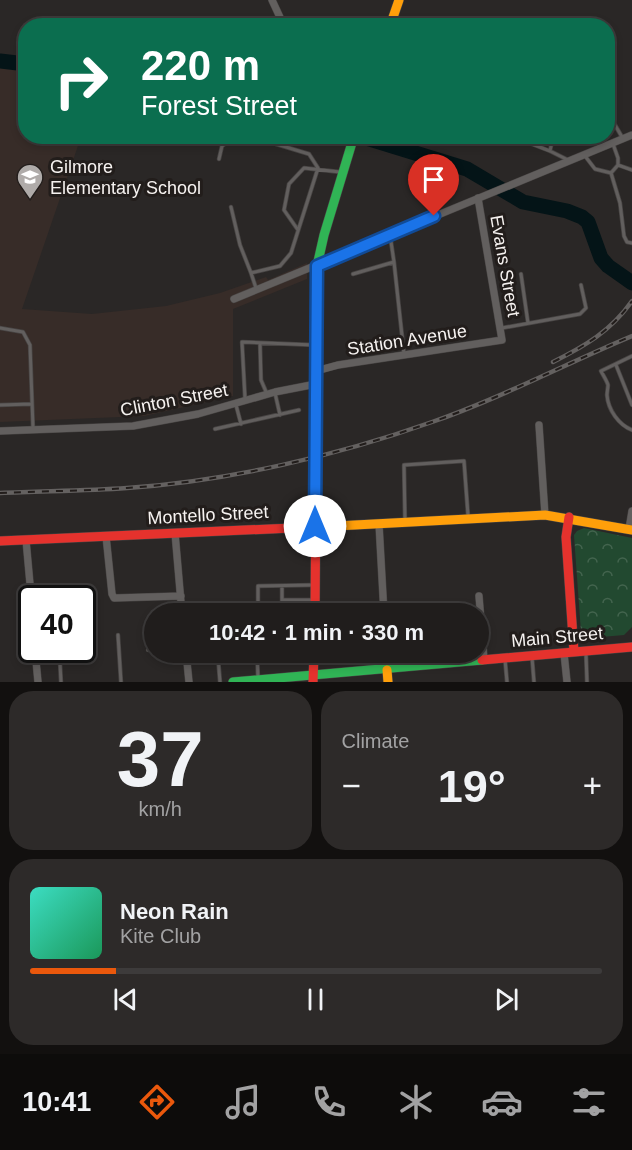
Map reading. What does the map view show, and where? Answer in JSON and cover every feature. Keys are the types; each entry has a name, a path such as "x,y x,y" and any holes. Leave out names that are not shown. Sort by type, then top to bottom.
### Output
{"main road":[{"path":"393,18 399,0"},
{"path":"315,600 317,266 351,144"},
{"name":"Montello Street","path":"0,541 545,515 569,517 630,530"},
{"path":"569,517 566,537 569,653"},
{"name":"Main Street","path":"489,659 632,647"},
{"path":"313,678 314,663"},
{"name":"Main Street","path":"233,682 313,678 449,663"},
{"path":"387,670 388,682"}],"street":[{"path":"272,0 280,18"},
{"path":"615,142 632,135"},
{"path":"234,299 609,144"},
{"name":"Evans Street","path":"478,198 502,340"},
{"name":"Station Avenue","path":"316,372 338,365 502,340"},
{"name":"Clinton Street","path":"0,431 133,426 198,414 271,393 316,384"},
{"path":"539,425 545,515"},
{"path":"630,530 632,511"},
{"path":"379,524 383,603"},
{"path":"175,533 181,603"},
{"path":"106,536 114,598 181,596"},
{"path":"26,540 30,585"},
{"path":"479,596 480,603"},
{"path":"567,682 569,653"},
{"path":"36,663 38,682"},
{"path":"187,663 189,682"},
{"path":"387,663 387,670"}],"lane":[{"path":"615,126 622,139"},
{"path":"219,159 222,146 225,144"},
{"path":"276,144 309,154 318,168"},
{"path":"532,144 568,160"},
{"path":"550,151 551,144"},
{"path":"611,173 618,165 618,158 612,144"},
{"path":"584,154 595,169 611,173"},
{"path":"618,165 632,170"},
{"path":"298,230 284,210 289,184 304,168 342,172"},
{"path":"250,273 280,266 291,253 318,168"},
{"path":"611,173 620,203 624,236 627,242 632,243"},
{"path":"231,207 240,245 257,290"},
{"path":"390,235 405,356"},
{"path":"353,273 394,262"},
{"path":"521,274 528,323"},
{"path":"500,328 580,314 586,308 581,285"},
{"path":"0,328 23,332 30,345 33,430"},
{"path":"245,400 242,342 316,345"},
{"path":"260,343 261,380 271,393 280,415"},
{"path":"632,356 601,371 608,385 607,396 617,419 632,430"},
{"path":"616,364 632,405"},
{"path":"236,403 240,424"},
{"path":"0,405 32,404"},
{"path":"215,429 299,410"},
{"path":"405,523 404,465 464,461 468,519"},
{"path":"258,603 258,586 315,585"},
{"path":"282,586 282,600 315,600"},
{"path":"118,635 121,682"},
{"path":"585,651 587,682"},
{"path":"532,655 534,682"},
{"path":"505,657 507,682"},
{"path":"60,663 61,682"},
{"path":"218,663 220,682"},
{"path":"257,663 258,680"}],"shaded area":[{"name":"Gilmore Elementary School","path":"0,65 18,66 18,144 79,144 22,309 92,314 166,306 220,293 266,277 268,280 307,263 307,279 233,309 233,396 144,416 0,422"}],"green space":[{"path":"584,528 632,538 632,627 624,635 589,638 581,632 574,535"}],"waterway":[{"path":"0,61 18,63"},
{"path":"386,144 467,169 523,202 567,211 582,217 588,222 601,258 608,266 632,283"}],"railway":[{"path":"553,362 597,337 624,312 632,301"},
{"path":"0,493 165,485 243,473 320,456 458,413 632,336"}],"traffic: fast":[{"path":"316,396 317,266 352,144"},
{"path":"316,396 316,487"},
{"path":"233,682 448,663"}],"traffic: slow":[{"path":"393,18 399,0"},
{"path":"336,526 545,515 632,530"},
{"path":"387,670 388,682"}],"traffic: jam":[{"path":"315,603 316,487"},
{"path":"569,517 566,537 574,652"},
{"path":"0,541 336,526"},
{"path":"489,659 632,647"},
{"path":"313,682 314,663"}],"place":[{"name":"Gilmore Elementary School","path":"30,200"}],"route":[{"path":"315,526 317,266 434,216"}]}
